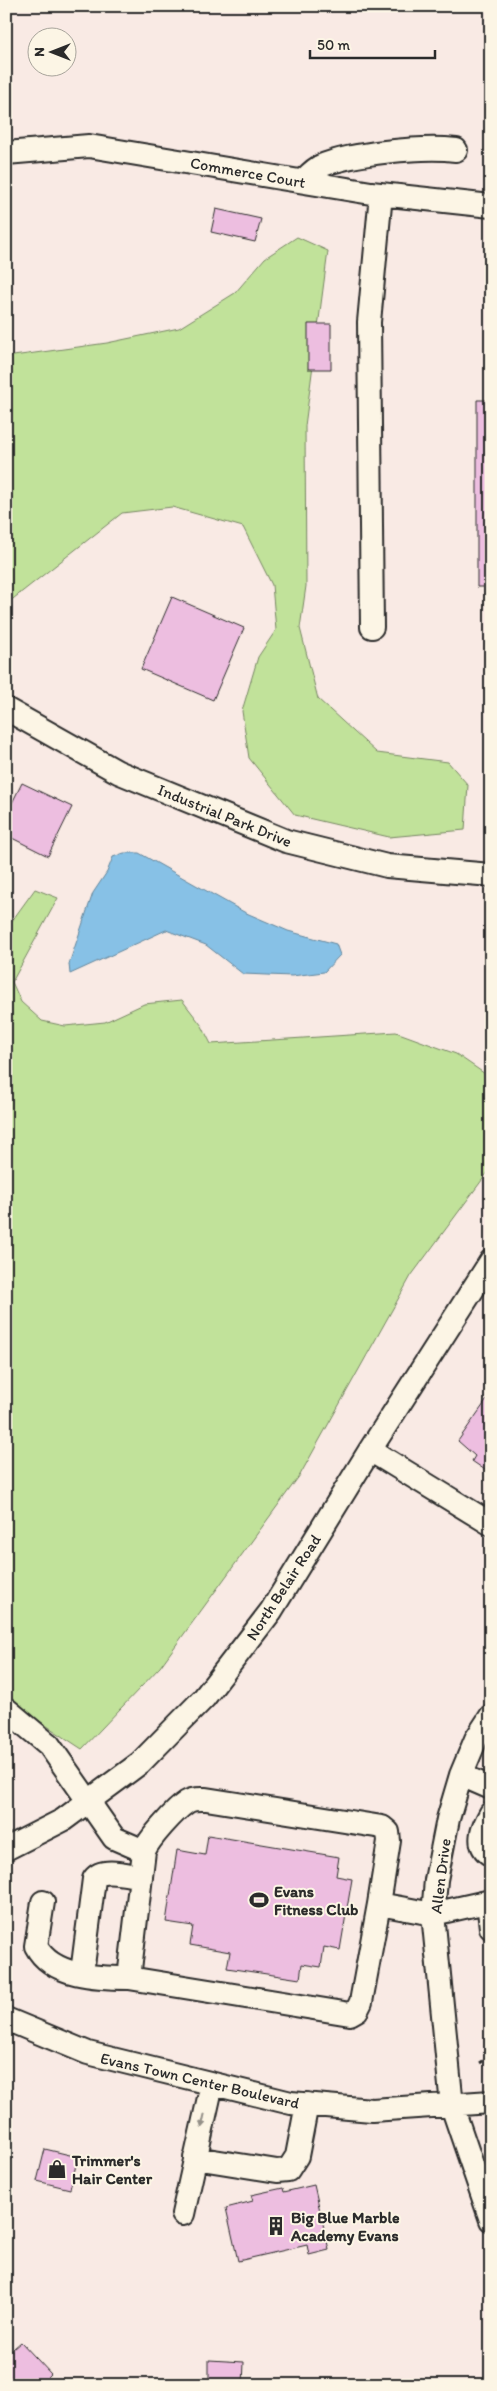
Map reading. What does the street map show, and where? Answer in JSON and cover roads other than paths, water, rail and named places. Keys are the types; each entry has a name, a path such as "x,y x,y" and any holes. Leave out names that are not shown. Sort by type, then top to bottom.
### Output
{"street":[{"name":"Commerce Court","path":"6,153 89,146 381,194 491,206"},
{"path":"303,181 318,167 349,156 440,148 456,150"},
{"path":"372,627 369,322 381,194"},
{"name":"Industrial Park Drive","path":"6,709 118,772 286,842 388,866 491,875"},
{"name":"North Belair Road","path":"6,1849 63,1820 140,1763 204,1698 271,1611 370,1450 491,1261"},
{"path":"370,1450 491,1524"},
{"path":"6,1708 49,1746 114,1838 144,1852"},
{"name":"Allen Drive","path":"491,1716 476,1739 461,1775 448,1820 436,1880 433,1914 452,2106 491,2220"},
{"path":"461,1775 491,1788"},
{"path":"43,1902 36,1946 40,1954 47,1961 63,1969 104,1978 129,1978 342,2015 350,2014 357,2010 361,2002 379,1904 389,1841 388,1832 382,1827 197,1798 187,1802 148,1841 144,1852 129,1978"},
{"path":"491,1813 481,1832 483,1847 491,1855"},
{"path":"82,1973 94,1880 97,1875 103,1872 141,1877"},
{"path":"379,1904 433,1914 489,1901 491,1928"},
{"name":"Evans Town Center Boulevard","path":"6,2018 88,2053 291,2103 372,2110 491,2102"},
{"path":"183,2214 212,2084"},
{"path":"195,2158 277,2171 288,2170 297,2156 307,2104"}],"water":[{"path":"124,853 139,853 244,912 288,931 336,944 340,955 324,972 292,976 243,974 206,945 166,930 70,974 69,964 93,893 107,872 113,857"}],"place":[{"name":"Evans Fitness Club","path":"259,1900"},
{"name":"Trimmer's Hair Center","path":"57,2169"},
{"name":"Big Blue Marble Academy Evans","path":"276,2226"}]}
